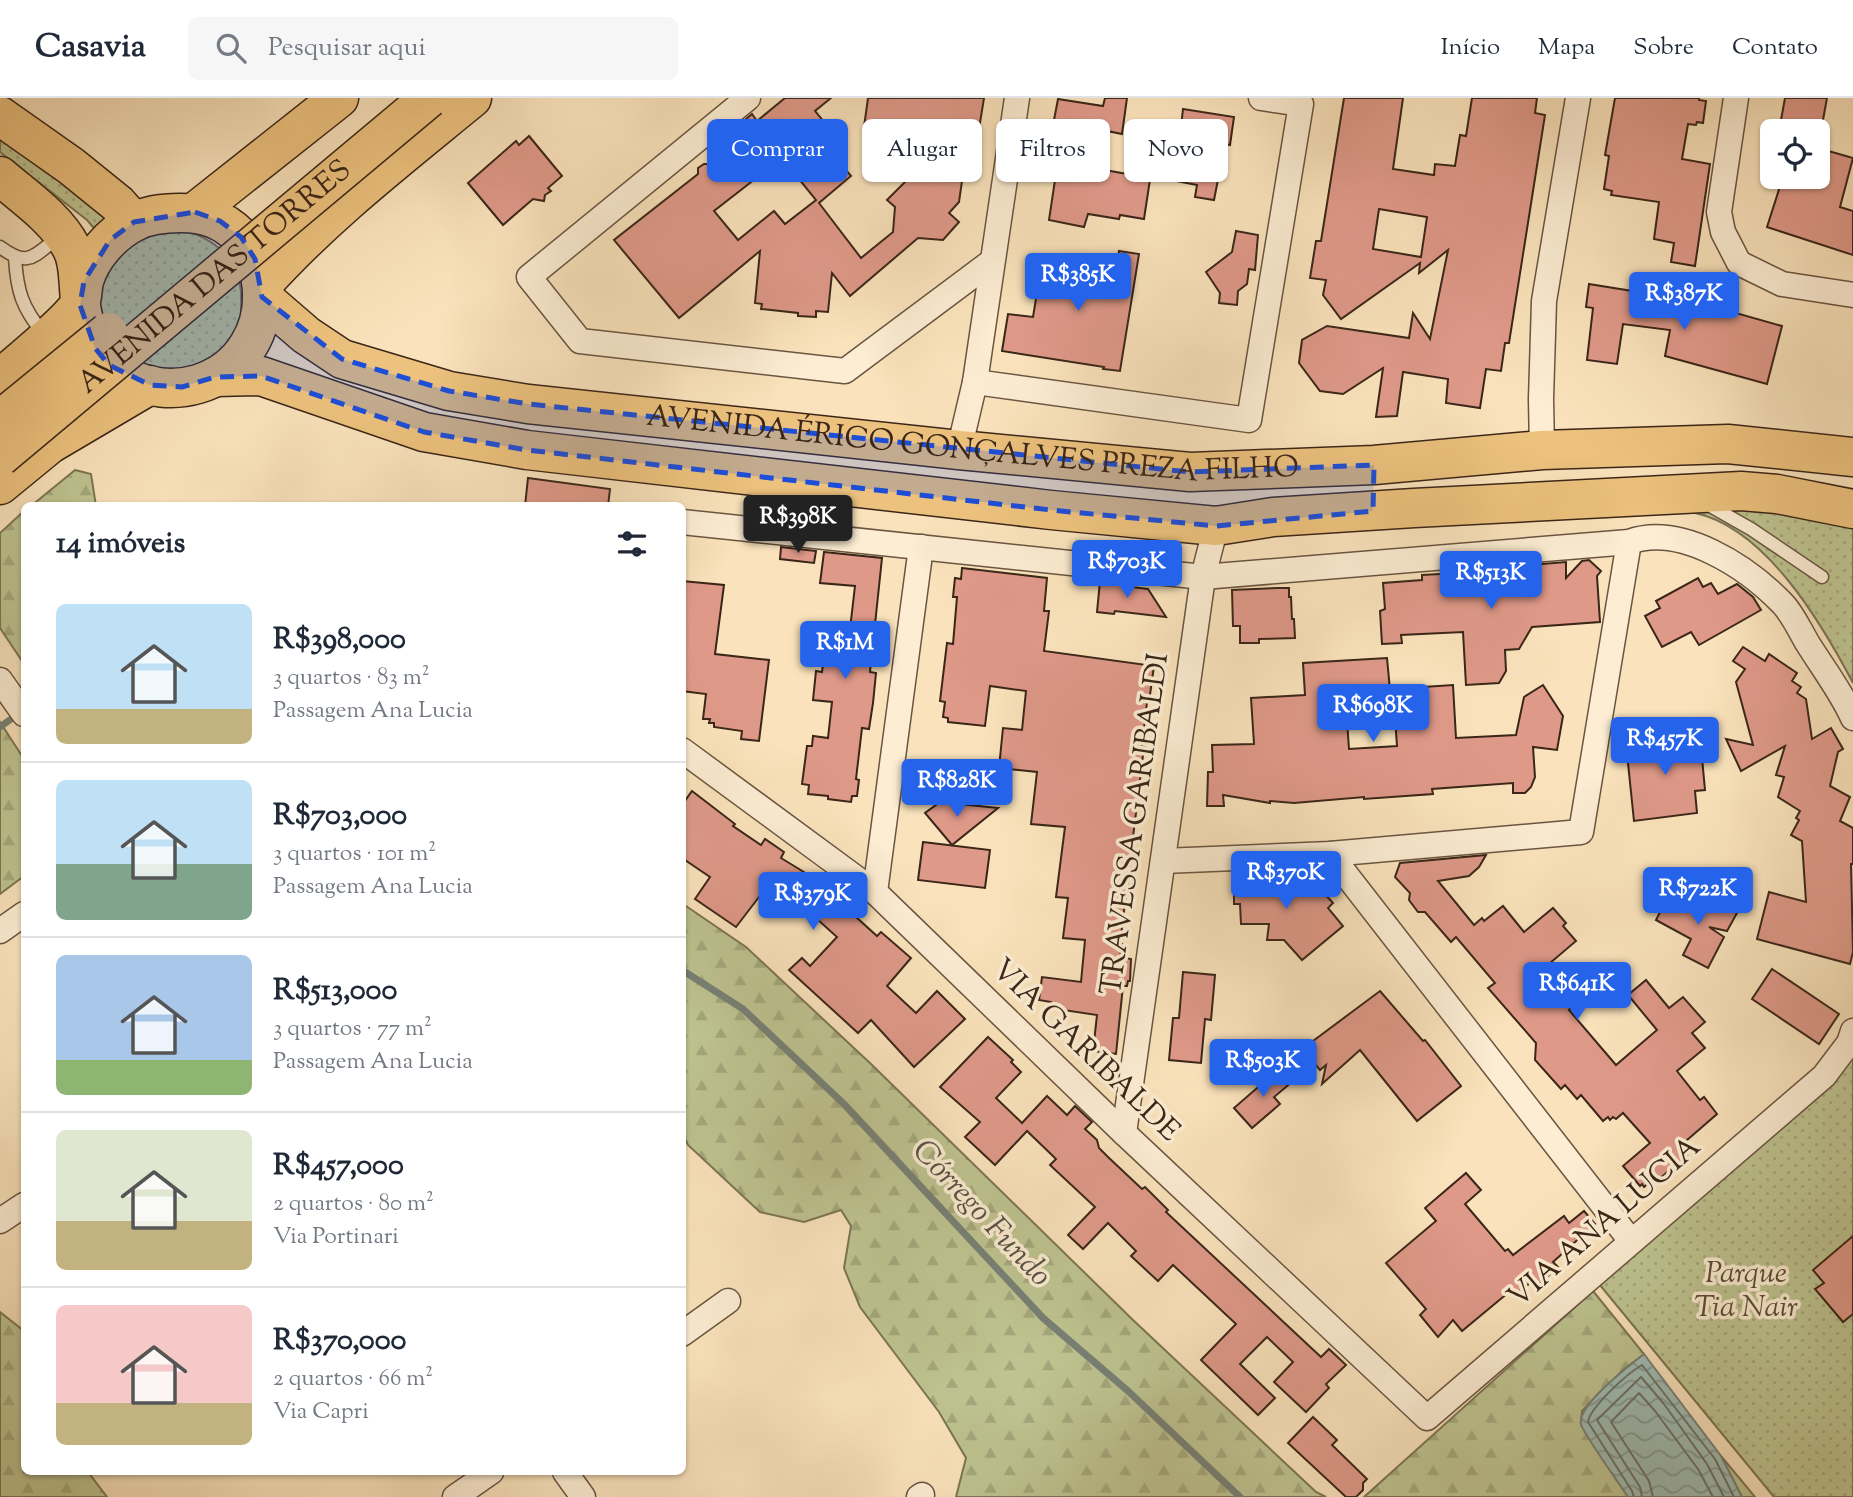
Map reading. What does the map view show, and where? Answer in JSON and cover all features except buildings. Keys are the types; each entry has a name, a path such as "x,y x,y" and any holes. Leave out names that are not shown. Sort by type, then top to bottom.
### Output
{"main road":[{"path":"0,379 80,305 84,281 94,259 110,240 166,216 339,98"},
{"name":"AVENIDA DAS TORRES","path":"0,420 395,98"},
{"name":"AVENIDA DAS TORRES","path":"0,457 429,98"},
{"path":"262,291 306,237 472,98"},
{"path":"0,116 71,166 118,204 166,216 220,221 241,237 255,259 262,291 261,318 253,339 240,357 215,377 190,386 161,386 128,378 109,365 95,348 85,327 80,305 77,262 63,233 0,176"},
{"name":"AVENIDA ÉRICO GONÇALVES PREZA FILHO","path":"262,291 306,335 342,359 449,391 528,404 959,450 1190,472 1374,465 1542,450 1728,444 1853,457"},
{"name":"AVENIDA ÉRICO GONÇALVES PREZA FILHO","path":"215,377 261,376 424,432 527,450 1051,510 1216,526 1273,517 1741,491 1777,494 1853,509"},
{"path":"0,485 50,443 161,386"},
{"path":"1373,511 1374,465"},
{"path":"1777,494 1787,475 1798,468 1815,465 1853,467"}],"street":[{"path":"748,98 529,277 580,341 845,371 992,262"},
{"path":"959,450 975,382 1017,98"},
{"path":"975,382 1249,420 1301,104 1261,98"},
{"path":"1542,450 1544,301 1578,98"},
{"path":"1736,98 1719,212 1723,232 1739,263 1782,284 1853,295"},
{"path":"686,522 1203,578 1629,542 1644,537 1661,537 1698,545 1754,579 1784,605 1853,719"},
{"name":"TRAVESSA GARIBALDI","path":"1124,1133 1203,578 1216,526"},
{"path":"1163,861 1330,854 1581,832 1629,542"},
{"path":"875,892 921,547"},
{"path":"0,680 21,710"},
{"name":"VIA GARIBALDE","path":"686,753 875,892 1124,1133 1427,1418"},
{"path":"1330,854 1631,1241"},
{"path":"0,932 21,916"},
{"name":"VIA ANA LUCIA","path":"1427,1418 1824,1076 1849,1043 1853,1031"},
{"path":"0,1222 21,1207"},
{"path":"686,1331 728,1301"},
{"path":"455,1497 487,1475"},
{"path":"567,1475 583,1497"}],"lane":[{"path":"0,247 15,258 24,260 34,256 63,233"},
{"path":"15,258 16,286 22,303 47,336"},
{"path":"1688,494 1751,529 1822,577"}],"highlighted area":[{"path":"195,212 220,221 241,237 255,259 262,297 342,359 449,391 528,404 1190,472 1374,465 1373,511 1216,526 1051,510 527,450 424,432 261,376 215,377 182,387 150,385 109,365 95,348 80,305 84,281 110,240 134,222"}],"green space":[{"path":"0,127 114,212 96,236 94,228 87,220 0,152"},
{"path":"185,230 220,249 235,268 241,292 241,321 217,361 147,376 94,318 101,270 130,238"},
{"path":"75,470 91,474 95,502 36,502"},
{"path":"1680,506 1853,518 1853,683 1808,607 1768,558 1721,522 1695,513 1674,512"},
{"path":"21,514 21,660 0,628 0,533"},
{"path":"0,722 21,754 21,878 0,894"},
{"path":"686,906 746,947 871,1064 1133,1320 1316,1492 1326,1497 956,1497 966,1458 939,1412 860,1307 844,1268 851,1226 841,1210 804,1222 760,1212 688,1145"},
{"name":"Parque Tia Nair","path":"1853,1049 1853,1497 1774,1497 1595,1279"},
{"path":"1593,1291 1644,1354 1623,1370 1582,1411 1581,1425 1629,1497 1364,1497"},
{"path":"0,1312 21,1329 21,1475 90,1475 107,1497 0,1497"},
{"path":"1721,1456 1755,1497 1742,1497"}],"water":[{"path":"1644,1354 1721,1456 1742,1497 1628,1497 1594,1448 1581,1424 1582,1416 1595,1397 1616,1376"}],"waterway":[{"name":"Córrego Fundo","path":"0,727 18,714"},
{"name":"Córrego Fundo","path":"686,973 743,1009 844,1104 1043,1318 1128,1391 1240,1497"}]}
